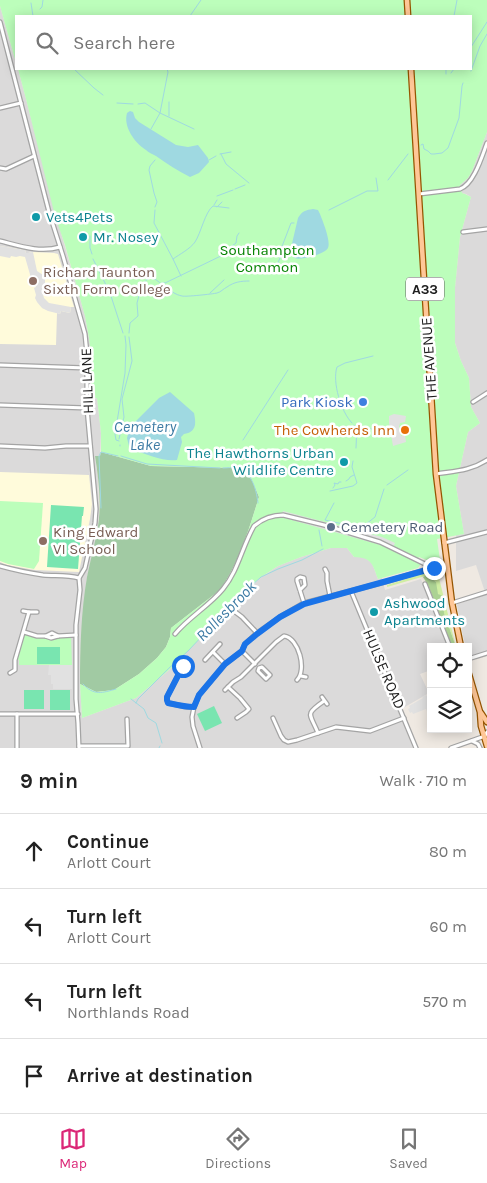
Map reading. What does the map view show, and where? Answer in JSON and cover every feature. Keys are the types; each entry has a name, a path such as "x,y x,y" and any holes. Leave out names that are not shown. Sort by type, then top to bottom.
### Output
{"main road":[{"path":"407,0 408,15"},
{"name":"THE AVENUE","path":"412,70 436,474 452,603 460,643"},
{"path":"472,685 480,712 481,726 486,734 487,746"},
{"path":"480,712 487,722"}],"street":[{"name":"HILL LANE","path":"0,22 49,212 84,331 87,354 87,408 96,515 85,568 79,578 80,590 76,635 76,693 79,747"},
{"path":"0,108 21,103"},
{"path":"419,194 460,190 465,187 474,174 487,143"},
{"path":"0,168 6,169 34,156"},
{"path":"463,232 487,229"},
{"path":"0,241 40,250 49,250 60,246"},
{"path":"0,365 87,368"},
{"path":"473,402 487,393"},
{"path":"0,404 87,408"},
{"path":"0,446 45,448 90,446"},
{"path":"436,474 465,470 487,460"},
{"path":"174,634 184,623 223,590 233,574 254,526 276,515 324,525 380,542 425,564 428,569"},
{"path":"444,543 487,532"},
{"path":"0,566 27,572 79,578"},
{"path":"200,748 193,722 194,707 199,695 225,664 242,651 245,644 280,617 304,604 330,596 428,569 447,567"},
{"path":"328,571 327,581 330,596"},
{"path":"425,584 448,643"},
{"path":"300,590 304,604"},
{"name":"HULSE ROAD","path":"351,591 416,748"},
{"path":"452,603 487,592"},
{"path":"23,611 36,612"},
{"path":"10,673 17,669 15,660 29,612"},
{"path":"235,614 242,617 257,634"},
{"path":"24,632 51,638 76,635"},
{"path":"237,718 251,709 227,689 284,636 288,636 299,653 302,666 301,676 297,680"},
{"path":"205,660 220,644"},
{"path":"242,651 259,668"},
{"path":"213,652 225,664"},
{"path":"472,658 487,653"},
{"path":"185,662 167,700 168,703 175,705 194,707"},
{"path":"178,664 183,666"},
{"path":"301,676 306,677"},
{"path":"318,733 310,712 325,701"},
{"path":"0,714 78,714"},
{"path":"17,714 17,748"},
{"path":"273,718 284,740 288,742 336,727 370,730 404,718"},
{"path":"79,747 128,746 126,719"},
{"path":"276,724 280,722"},
{"path":"451,748 486,734"},
{"path":"472,741 478,743 480,748"}],"shaded area":[{"path":"0,6 15,59 15,70 18,70 85,316 91,353 91,399 97,398 101,433 100,456 95,457 98,477 98,531 87,578 81,636 80,684 82,718 136,698 176,664 241,595 278,566 331,548 347,548 354,557 364,557 372,563 378,579 382,578 385,590 421,579 445,643 427,643 427,671 420,674 427,689 427,694 398,711 413,748 0,748"},
{"path":"487,132 487,651 472,655 472,643 465,643 457,605 486,595 476,565 456,571 456,535 464,534 456,486 468,432 480,423 471,407 469,378 455,343 455,288 460,237 471,197 462,193 460,185 468,178"},
{"name":"Richard Taunton Sixth Form College","path":"0,246 25,250 26,253 58,254 74,307 71,307 70,313 61,311 60,314 57,313 56,345 0,344"},
{"path":"0,246 25,250 26,253 33,252 37,271 45,279 42,291 44,298 49,303 71,307 70,313 61,311 60,314 42,308 35,298 34,288 36,287 33,277 31,278 25,257 11,256 10,258 0,256"},
{"path":"394,414 406,416 405,422 400,423 399,427 401,436 405,435 406,442 393,446 389,416"},
{"name":"King Edward VI School","path":"0,472 89,475 92,504 79,572 35,570 0,562"},
{"name":"Cemetery Road","path":"283,511 382,537 395,543 392,550 384,546 281,517"},
{"path":"49,665 72,665 72,689 53,689 51,675 48,675"},
{"path":"427,696 427,712 426,709 413,714 412,712 410,713 409,706 422,697"}],"green space":[{"name":"Southampton Common","path":"0,0 487,0 487,132 472,171 468,178 460,185 462,193 471,197 460,237 455,288 455,343 469,378 471,407 480,423 468,432 456,486 464,534 437,539 440,560 429,561 419,557 416,561 421,564 418,568 378,579 368,560 354,557 347,548 331,548 278,566 261,577 241,595 176,664 136,698 82,718 80,684 96,692 114,690 139,674 166,647 171,628 220,590 233,569 259,497 250,475 236,468 151,466 101,452 97,398 91,399 91,353 85,316 55,216 18,70 472,70 472,15 15,15 15,59"},
{"path":"101,452 151,466 236,468 250,475 259,497 233,569 220,590 171,628 166,647 139,674 114,690 96,692 80,684 80,657 85,590 97,532 100,504 95,456 100,456"},
{"path":"0,501 43,503 39,561 34,569 0,561"},
{"path":"51,505 84,507 78,569 47,567"},
{"path":"422,574 439,578 455,643 444,613 444,601 436,591 436,582 425,576 387,587 387,585"},
{"path":"423,577 429,577 436,582 438,594 443,596 444,613 455,643 450,643 428,585"},
{"path":"25,634 50,639 71,637 72,665 19,665 19,660 16,660"},
{"path":"37,647 60,647 60,664 37,664"},
{"path":"24,690 44,690 44,709 24,709"},
{"path":"50,690 70,690 70,710 50,710"},
{"path":"214,706 222,723 205,731 197,714"}],"water":[{"path":"133,112 139,122 176,145 188,147 198,145 209,162 199,173 190,177 148,152 138,143 128,129 126,118 127,113"},
{"path":"318,210 325,226 328,236 328,248 322,253 302,259 295,258 290,252 298,218 304,211"},
{"name":"Cemetery Lake","path":"170,392 194,413 195,420 193,429 181,437 182,442 177,460 161,459 133,450 129,446 127,438 130,427 159,398"}],"waterway":[{"path":"40,9 43,0"},
{"path":"191,15 201,0"},
{"path":"454,15 457,0"},
{"path":"31,3 33,15"},
{"path":"472,45 487,22"},
{"path":"472,68 480,46 487,34"},
{"path":"75,70 103,95"},
{"path":"151,129 160,113 167,70"},
{"path":"421,145 423,144 424,149 431,154 442,153 448,148 459,118 463,83"},
{"path":"169,102 169,116"},
{"path":"117,103 133,104"},
{"path":"138,104 145,103 160,113 194,129"},
{"path":"220,154 231,152"},
{"path":"221,154 226,164 249,183"},
{"path":"388,180 408,154"},
{"path":"209,160 216,156"},
{"path":"155,160 149,170 157,202 155,207"},
{"path":"329,210 367,191 378,191 376,178"},
{"path":"235,189 245,185"},
{"path":"217,196 233,190"},
{"path":"214,205 217,200"},
{"path":"217,207 222,202"},
{"path":"181,276 173,259 195,242 213,206 229,208"},
{"path":"155,210 154,223 173,259"},
{"path":"274,271 291,223 294,223"},
{"path":"162,283 225,254 236,243 239,233"},
{"path":"90,236 92,254"},
{"path":"93,259 110,293 123,333"},
{"path":"143,284 151,278 175,294 188,296 217,293 235,283 249,281"},
{"path":"210,293 224,280"},
{"path":"129,333 130,323 138,316 137,303 141,288"},
{"path":"119,441 116,440 115,434 125,373 125,336"},
{"path":"119,439 124,417 122,399 132,361 129,337"},
{"path":"352,423 344,412 338,396 337,367 373,356"},
{"path":"243,440 288,370"},
{"path":"354,425 357,428 386,430"},
{"path":"356,448 357,425"},
{"path":"101,508 99,456 101,452 118,456"},
{"path":"121,456 147,464 220,468"},
{"path":"330,491 353,486 357,483 352,467 353,461"},
{"path":"223,468 236,468 246,473 252,481 258,503"},
{"path":"387,485 408,470"},
{"path":"346,481 354,475"},
{"path":"333,488 334,483 338,484 341,482"},
{"path":"334,503 325,520 361,528 375,517 384,489"},
{"path":"319,530 322,546"},
{"name":"Rollesbrook","path":"136,703 241,595 261,577 323,549"},
{"path":"83,684 95,692 106,692 116,689"},
{"name":"Rollesbrook","path":"131,699 144,709 148,718 156,723 162,743"}],"place":[{"name":"Vets4Pets","path":"36,217"},
{"name":"Mr. Nosey","path":"83,237"},
{"name":"Richard Taunton Sixth Form College","path":"33,281"},
{"name":"Park Kiosk","path":"363,402"},
{"name":"The Cowherds Inn","path":"405,430"},
{"name":"The Hawthorns Urban Wildlife Centre","path":"344,462"},
{"name":"Cemetery Road","path":"331,527"},
{"name":"King Edward VI School","path":"43,541"},
{"name":"Ashwood Apartments","path":"374,612"}],"route":[{"path":"183,666 167,700 168,703 175,705 194,707 199,695 208,683 230,659 242,651 245,644 280,617 298,606 434,568"}]}
